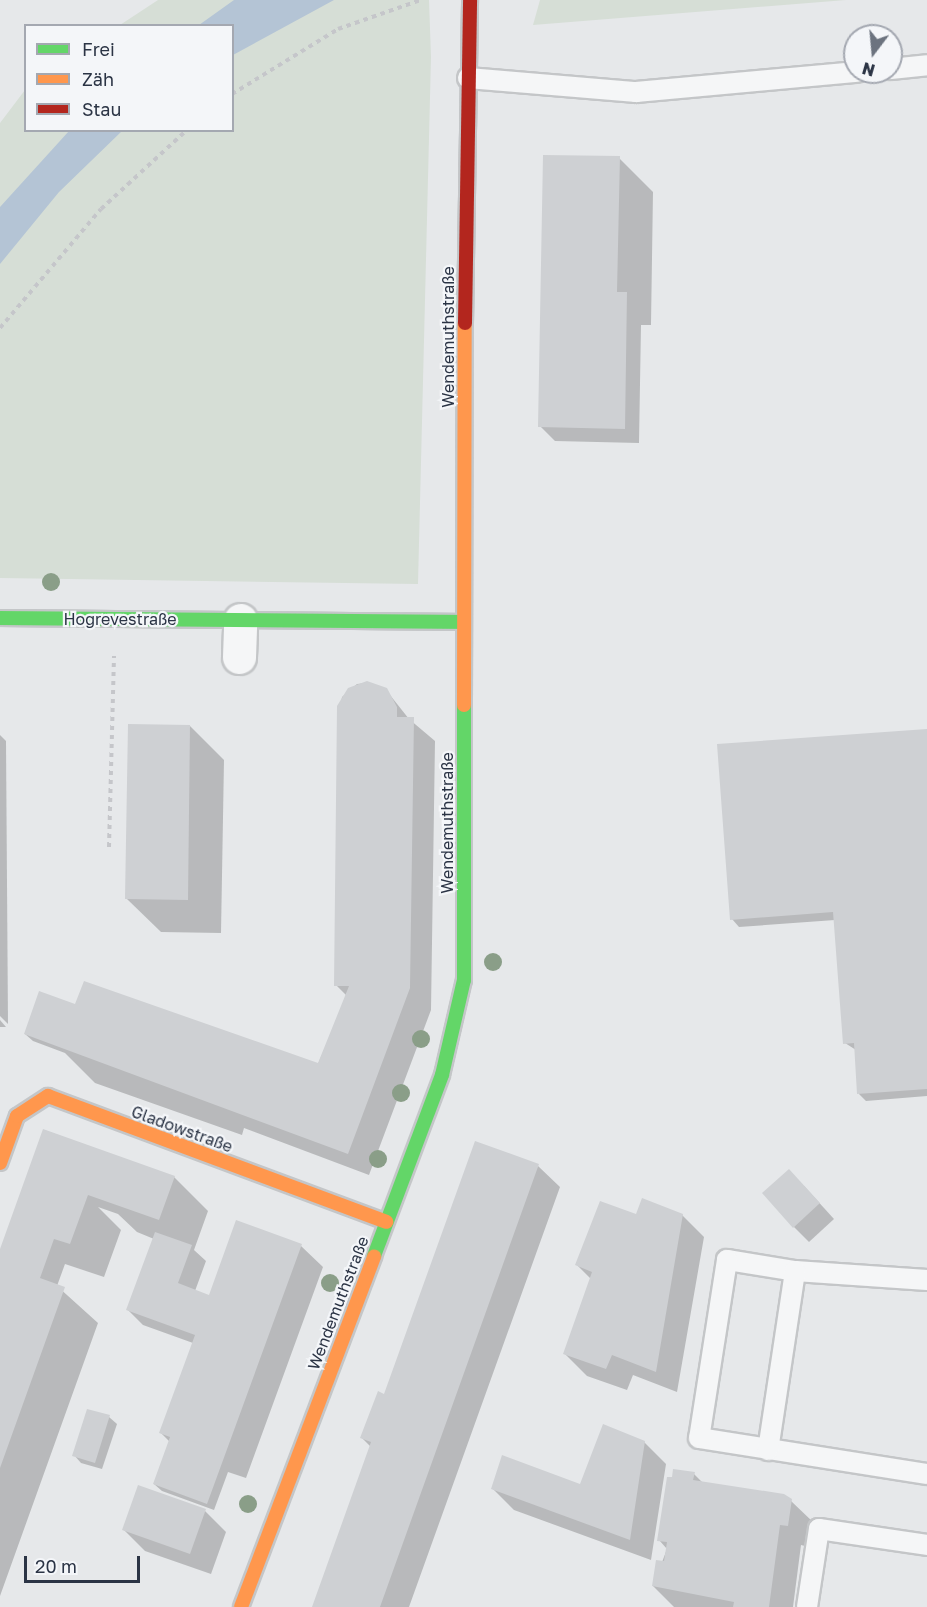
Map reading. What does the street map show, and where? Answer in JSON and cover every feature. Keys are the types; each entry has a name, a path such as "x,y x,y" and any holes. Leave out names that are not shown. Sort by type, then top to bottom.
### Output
{"street":[{"name":"Wendemuthstraße","path":"241,1607 442,1075 464,980 464,622 470,0"},
{"name":"Hogrevestraße","path":"0,618 464,622"},
{"path":"238,657 240,620"},
{"name":"Gladowstraße","path":"0,1163 17,1116 48,1096 386,1222"}],"lane":[{"path":"903,68 927,65"},
{"path":"468,78 636,92 843,73"},
{"path":"927,1280 795,1271 727,1260 699,1438 927,1474"},
{"path":"768,1449 795,1271"},
{"path":"807,1607 819,1529 927,1545"}],"path":[{"path":"234,93 338,28 421,0"},
{"path":"0,328 101,209 185,132"},
{"path":"109,847 115,619"}],"shaded area":[{"path":"158,0 429,0 431,57 418,584 0,578 0,123 24,91 24,132 234,132 234,24 122,24"},
{"path":"540,0 846,0 533,25"}],"water":[{"path":"234,0 334,0 234,54 234,24 200,24"},
{"path":"68,132 121,132 59,192 0,264 0,207"}],"building":[{"path":"543,155 620,156 617,292 627,292 625,429 538,427"},
{"path":"367,681 387,688 397,707 397,717 414,717 410,988 348,1154 24,1034 39,991 75,1004 84,981 318,1063 349,986 334,986 337,706 348,688"},
{"path":"128,724 190,725 188,900 125,899"},
{"path":"927,729 927,1089 857,1094 854,1043 843,1044 833,912 730,920 717,744"},
{"path":"43,1129 175,1176 159,1220 88,1195 70,1244 54,1239 40,1278 65,1287 0,1468 0,1249"},
{"path":"475,1141 539,1164 380,1607 312,1607 371,1442 360,1438 378,1391 384,1394"},
{"path":"789,1169 820,1203 793,1228 762,1193"},
{"path":"642,1198 683,1214 656,1372 612,1355 606,1369 563,1354 592,1272 575,1265 600,1201 636,1214"},
{"path":"236,1220 302,1244 207,1504 153,1484 170,1437 159,1433 195,1335 126,1310 155,1232 192,1245 178,1283 209,1295"},
{"path":"87,1409 110,1415 95,1463 72,1456"},
{"path":"603,1424 645,1441 630,1540 491,1489 502,1455 580,1484"},
{"path":"673,1469 695,1472 693,1480 784,1494 792,1499 788,1526 780,1525 769,1607 733,1607 734,1602 652,1586 656,1560 664,1561 667,1542 657,1541 667,1477 672,1477"},
{"path":"138,1485 206,1509 190,1554 122,1530"}],"traffic: fast":[{"path":"0,618 464,622"},
{"path":"374,1256 442,1075 464,980 464,705"}],"traffic: slow":[{"path":"464,705 465,323"},
{"path":"0,1163 17,1116 48,1096 386,1222"},
{"path":"241,1607 374,1256"}],"traffic: jam":[{"path":"465,323 470,0"}]}
